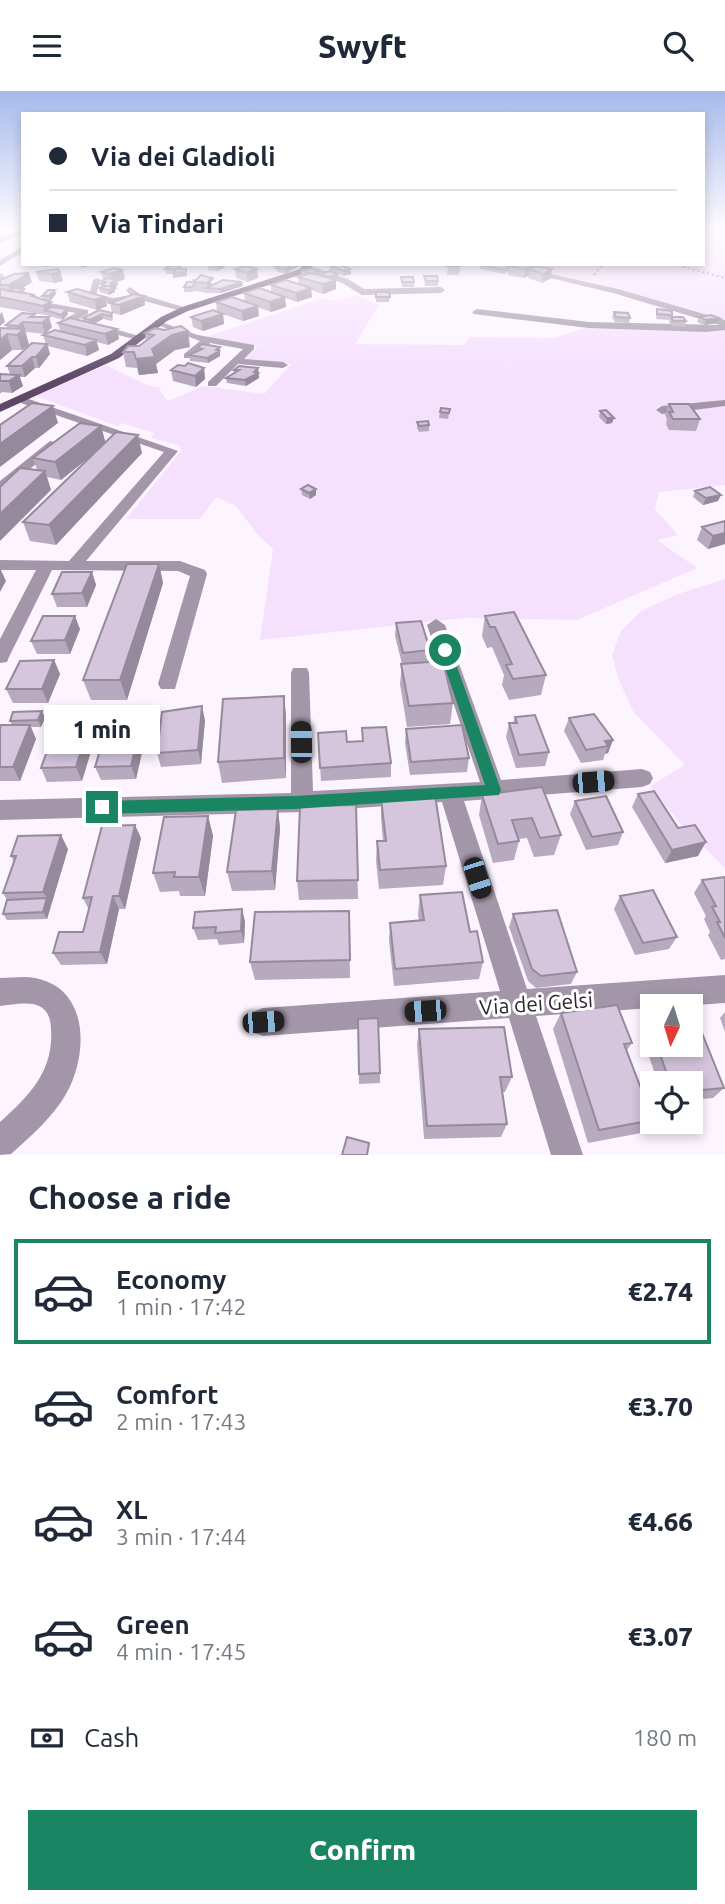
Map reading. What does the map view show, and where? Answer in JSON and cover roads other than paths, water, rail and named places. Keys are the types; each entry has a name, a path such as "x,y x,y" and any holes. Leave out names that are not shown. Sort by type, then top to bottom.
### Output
{"main road":[{"path":"0,408 115,356 158,322 185,309 279,279"}],"street":[{"path":"339,279 362,292 441,290"},
{"path":"560,279 615,291 725,325"},
{"path":"97,280 92,296 120,301 137,296"},
{"path":"128,289 137,296 185,309"},
{"path":"0,297 85,312 69,320 138,337"},
{"path":"99,312 118,305 120,301"},
{"path":"477,312 589,325 706,329 725,325"},
{"path":"158,322 206,340 250,347 212,384"},
{"path":"188,356 206,340"},
{"path":"236,361 283,365"},
{"path":"19,399 172,451 74,565"},
{"path":"662,410 725,403"},
{"path":"0,488 65,435 89,421"},
{"path":"0,565 180,566 199,574 168,684"},
{"path":"0,656 47,565"},
{"path":"436,625 494,790"},
{"path":"300,673 302,802"},
{"path":"0,810 302,802 642,778"},
{"path":"450,793 568,1155"},
{"name":"Via dei Gelsi","path":"263,1022 725,989"},
{"path":"0,992 33,990 50,996 60,1009 68,1034 65,1056 56,1081 34,1111 0,1143"}]}
